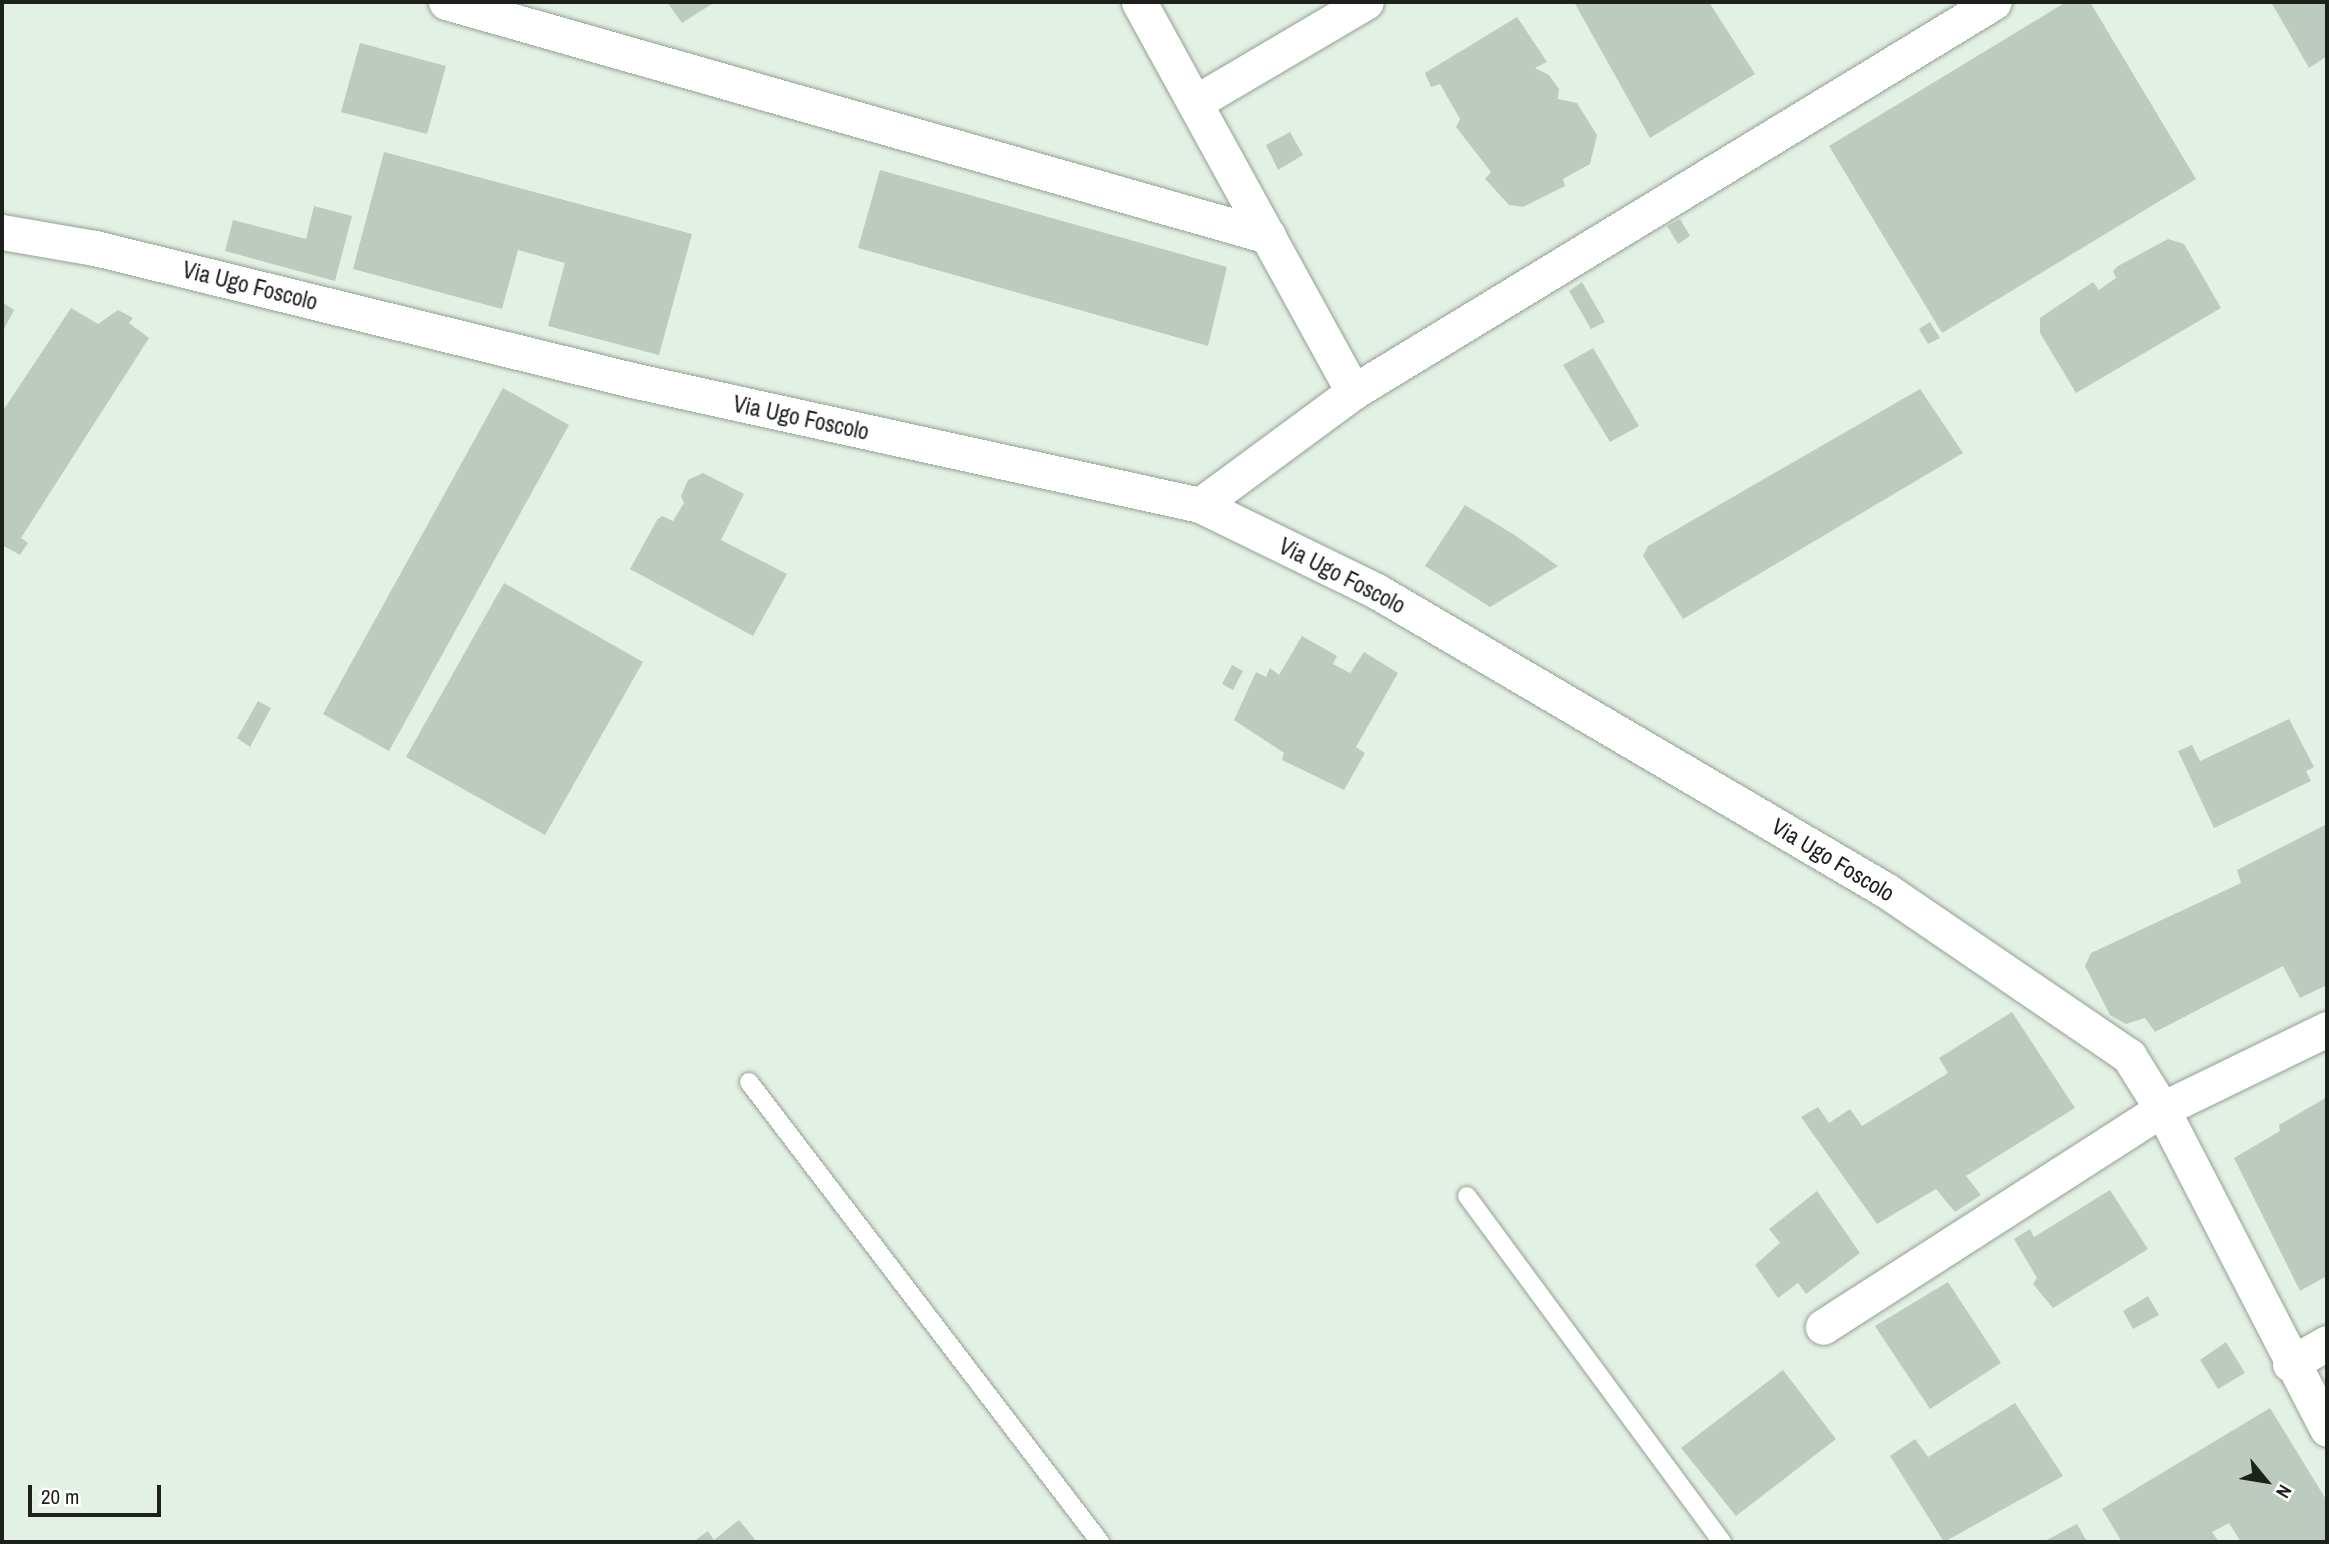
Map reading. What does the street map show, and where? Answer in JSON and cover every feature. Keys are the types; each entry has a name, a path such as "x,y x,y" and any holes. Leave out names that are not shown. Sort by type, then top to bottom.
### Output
{"street":[{"path":"446,2 1268,236"},
{"path":"1139,2 1353,392"},
{"path":"1196,102 1366,2"},
{"path":"1200,505 1353,392 1994,2"},
{"name":"Via Ugo Foscolo","path":"2,232 95,248 632,380 1200,505 1378,592 1887,891 2129,1056 2162,1109 2290,1364 2327,1429"},
{"path":"1823,1327 2162,1109 2327,1029"},
{"path":"2290,1364 2327,1343"}],"lane":[{"path":"749,1082 1101,1542"},
{"path":"1467,1196 1722,1542"}],"building":[{"path":"667,2 715,2 682,23"},
{"path":"1574,2 1709,2 1755,74 1650,138"},
{"path":"2066,2 2090,2 2196,179 1942,333 1829,146"},
{"path":"2271,2 2327,2 2327,56 2309,68"},
{"path":"1517,17 1547,62 1535,68 1549,75 1559,89 1558,99 1577,103 1597,135 1590,164 1563,179 1565,186 1523,207 1509,205 1485,179 1491,172 1456,127 1460,119 1440,84 1431,87 1425,73"},
{"path":"360,43 446,66 427,134 341,112"},
{"path":"1290,132 1303,155 1278,170 1266,145"},
{"path":"384,152 692,234 659,355 548,326 565,263 518,250 502,309 353,269"},
{"path":"880,170 1227,267 1208,346 858,248"},
{"path":"314,206 352,216 335,281 225,251 233,220 306,239"},
{"path":"1680,219 1690,236 1678,244 1667,226"},
{"path":"2168,239 2184,244 2221,308 2076,393 2040,333 2040,318 2093,282 2099,290 2116,278 2113,271 2118,266"},
{"path":"1582,282 1605,322 1591,329 1569,291"},
{"path":"2,302 14,310 2,333"},
{"path":"71,308 98,324 118,310 133,318 129,323 149,338 21,538 28,543 20,555 2,545 2,412"},
{"path":"1930,322 1940,338 1928,344 1919,329"},
{"path":"1593,348 1639,426 1610,442 1563,365"},
{"path":"503,388 569,425 389,751 323,714"},
{"path":"1920,389 1963,453 1683,619 1643,556 1648,546"},
{"path":"703,473 744,494 721,540 787,574 753,636 630,569 657,520 662,516 673,521 684,503 681,496 688,480"},
{"path":"1465,505 1558,566 1490,607 1425,566"},
{"path":"504,583 643,662 545,835 406,757"},
{"path":"1302,636 1337,656 1333,664 1350,673 1364,652 1398,673 1356,747 1365,753 1344,790 1282,760 1284,753 1234,720 1256,672 1266,677 1270,668 1279,675"},
{"path":"1232,665 1243,671 1233,690 1222,684"},
{"path":"258,701 271,708 250,747 237,738"},
{"path":"2289,719 2314,767 2306,771 2311,781 2214,828 2178,751 2192,745 2200,761"},
{"path":"2327,824 2327,985 2300,998 2283,966 2155,1032 2145,1018 2126,1024 2110,1015 2085,966 2091,953 2241,883 2237,870"},
{"path":"2012,1012 2075,1108 1966,1176 1981,1195 1955,1212 1936,1189 1877,1224 1801,1117 1818,1107 1829,1123 1850,1109 1862,1126 1948,1073 1939,1058"},
{"path":"2327,1097 2327,1276 2300,1291 2234,1158 2280,1131 2279,1125"},
{"path":"2110,1190 2148,1249 2053,1308 2033,1284 2037,1278 2014,1239 2030,1229 2034,1237"},
{"path":"1817,1191 1860,1253 1806,1294 1798,1283 1778,1298 1755,1265 1780,1243 1769,1229"},
{"path":"1948,1282 2001,1363 1930,1409 1875,1326"},
{"path":"2148,1296 2159,1315 2133,1329 2123,1311"},
{"path":"2226,1342 2245,1373 2218,1389 2200,1360"},
{"path":"1783,1370 1836,1439 1736,1516 1681,1448"},
{"path":"2015,1403 2063,1476 1944,1542 1890,1456 1915,1439 1928,1457"},
{"path":"2270,1408 2327,1501 2327,1542 2241,1542 2229,1523 2212,1532 2219,1542 2122,1542 2102,1509"},
{"path":"739,1520 757,1542 693,1542 708,1531 714,1540"},
{"path":"2077,1524 2086,1540 2043,1542"}]}
